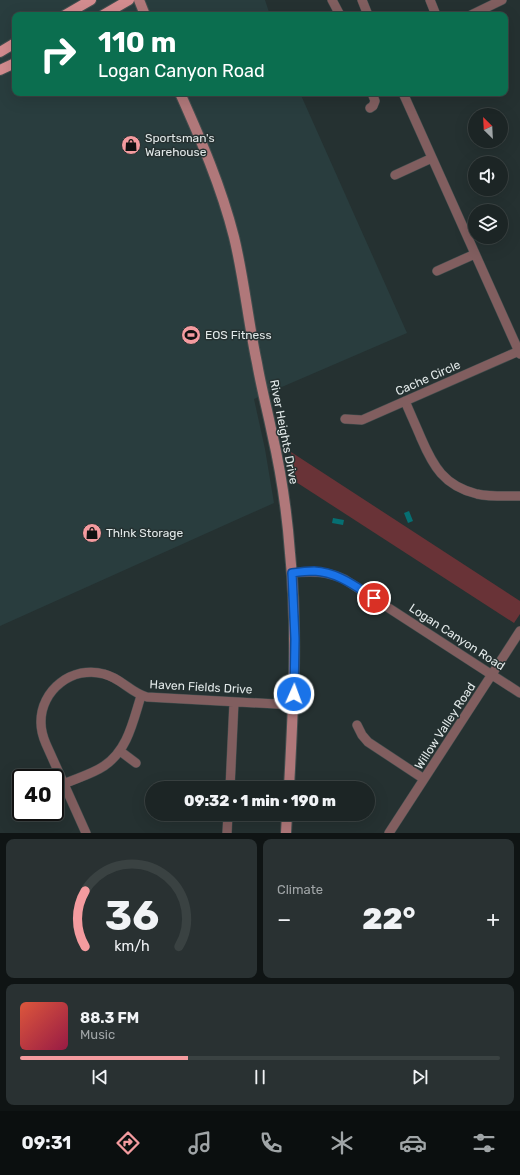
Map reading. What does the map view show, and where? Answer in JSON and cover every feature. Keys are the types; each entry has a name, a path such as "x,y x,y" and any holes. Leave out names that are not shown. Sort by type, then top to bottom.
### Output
{"main road":[{"path":"70,12 91,0"},
{"path":"108,12 129,0"},
{"path":"0,52 12,45"},
{"path":"0,70 12,64"}],"street":[{"path":"139,0 144,12"},
{"path":"332,0 338,12"},
{"path":"362,0 367,12"},
{"path":"430,0 435,12"},
{"path":"477,12 502,0"},
{"name":"River Heights Drive","path":"181,96 215,176 229,218 245,288 258,369 280,473 286,512 292,573 295,639 294,705 289,781"},
{"path":"370,108 373,106 375,101 373,96"},
{"path":"404,96 519,353"},
{"path":"395,175 432,158"},
{"path":"437,271 475,254"},
{"name":"Cache Circle","path":"345,419 362,420 519,353"},
{"path":"405,401 430,459 438,471 448,480 460,488 476,494 520,496"},
{"name":"Logan Canyon Road","path":"292,573 320,572 332,574 344,579 520,693"},
{"name":"Willow Valley Road","path":"389,833 520,632"},
{"name":"Haven Fields Drive","path":"57,769 42,734 41,723 44,706 50,694 59,683 71,676 85,672 100,672 113,677 141,696 153,698 294,705"},
{"path":"64,784 103,766 120,751 129,735 141,696"},
{"path":"230,781 234,702"},
{"path":"357,725 362,735 368,742 424,779"},
{"path":"120,751 136,763"},
{"name":"Haven Fields Drive","path":"64,784 86,833"},
{"path":"227,833 228,821"},
{"path":"286,833 287,821"}],"shaded area":[{"path":"0,0 265,0 269,12 12,12 12,96 301,96 407,333 254,399 265,449 274,503 0,626"},
{"path":"291,452 520,601 520,614 514,623 296,482"}],"water":[{"path":"409,511 413,521 408,523 404,513"},
{"path":"333,518 344,520 343,525 332,523"}],"place":[{"name":"Sportsman's Warehouse","path":"131,145"},
{"name":"EOS Fitness","path":"191,335"},
{"name":"Th!nk Storage","path":"92,533"}],"route":[{"path":"294,694 295,639 292,573 313,571 332,574 344,579 374,598"}]}
